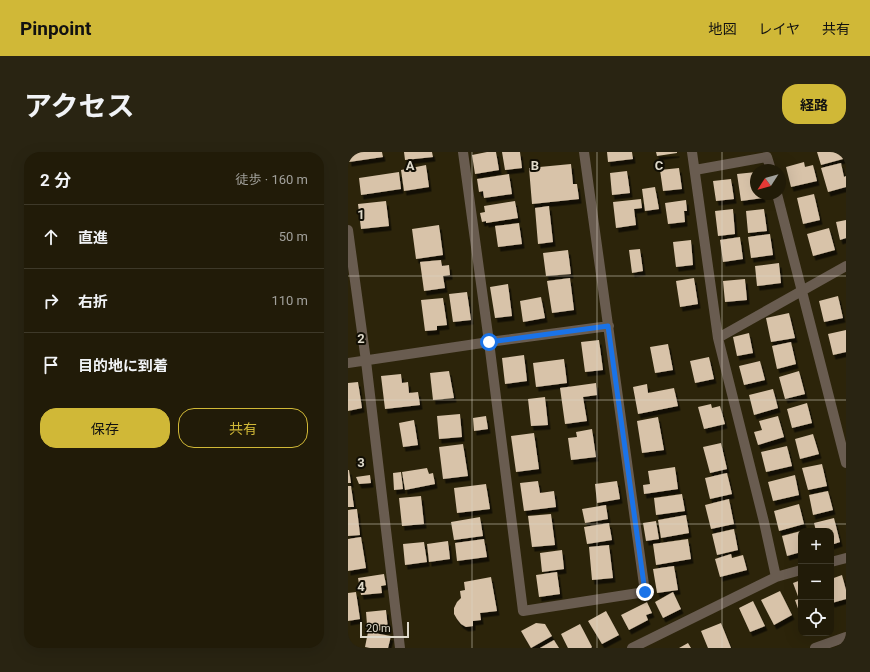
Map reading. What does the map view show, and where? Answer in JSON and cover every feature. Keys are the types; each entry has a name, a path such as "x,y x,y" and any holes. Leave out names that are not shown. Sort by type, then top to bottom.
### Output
{"street":[{"path":"463,152 523,610 645,592 584,152"},
{"path":"692,152 718,338 764,522 776,577"},
{"path":"695,170 767,157 769,164"},
{"path":"778,200 846,463"},
{"path":"348,230 366,361 400,648"},
{"path":"718,338 846,266"},
{"path":"348,363 608,326"},
{"path":"834,561 846,558"},
{"path":"632,648 776,577 798,571"},
{"path":"815,648 846,637"}],"building":[{"path":"348,152 382,152 383,157 349,162"},
{"path":"404,152 432,152 433,157 405,160"},
{"path":"496,152 499,170 475,174 472,155"},
{"path":"502,152 520,152 522,168 505,170"},
{"path":"607,152 632,152 633,159 608,162"},
{"path":"656,152 677,152 677,153 657,156"},
{"path":"817,152 841,152 843,159 821,165"},
{"path":"804,162 805,167 813,165 817,181 791,187 786,167"},
{"path":"841,163 844,177 846,176 846,187 828,192 821,168"},
{"path":"571,164 573,184 577,184 579,199 532,204 529,168"},
{"path":"426,165 429,187 404,191 401,170"},
{"path":"679,168 682,189 663,191 660,170"},
{"path":"627,171 630,193 612,195 610,173"},
{"path":"399,172 401,189 361,195 359,178"},
{"path":"750,173 750,200 741,201 737,174"},
{"path":"509,174 512,194 484,198 483,191 479,192 477,179"},
{"path":"731,179 734,199 716,201 713,181"},
{"path":"655,187 659,209 645,211 642,189"},
{"path":"814,194 820,220 803,224 797,198"},
{"path":"641,199 642,208 634,209 636,225 616,228 613,202"},
{"path":"686,200 687,211 684,211 685,222 668,224 665,203"},
{"path":"386,201 389,226 361,229 358,204"},
{"path":"515,201 518,218 486,223 486,221 482,222 480,213 485,212 484,206"},
{"path":"549,206 553,242 538,244 535,208"},
{"path":"733,209 735,234 718,236 715,211"},
{"path":"764,209 767,231 748,233 746,211"},
{"path":"846,220 846,238 840,240 836,222"},
{"path":"519,223 522,244 498,247 495,226"},
{"path":"439,225 443,255 416,259 412,229"},
{"path":"829,228 835,250 813,256 807,234"},
{"path":"770,234 773,255 751,258 748,237"},
{"path":"740,237 743,259 723,262 720,240"},
{"path":"691,240 693,265 676,267 673,242"},
{"path":"640,249 643,271 632,273 629,250"},
{"path":"568,250 571,274 546,276 543,253"},
{"path":"441,260 442,266 449,265 450,275 443,276 445,288 424,291 420,262"},
{"path":"779,263 781,283 757,286 755,266"},
{"path":"570,278 574,310 552,313 547,281"},
{"path":"694,278 698,304 680,307 676,281"},
{"path":"745,279 747,300 725,302 723,281"},
{"path":"508,284 512,316 495,318 490,287"},
{"path":"467,292 471,320 453,322 449,294"},
{"path":"838,296 843,318 824,322 819,301"},
{"path":"541,297 545,318 523,322 520,301"},
{"path":"443,298 447,325 437,326 437,330 425,331 421,300"},
{"path":"789,313 795,338 771,342 766,318"},
{"path":"846,330 846,352 833,355 828,334"},
{"path":"749,333 753,353 737,356 733,337"},
{"path":"599,340 603,370 585,372 581,342"},
{"path":"791,342 796,364 777,369 772,346"},
{"path":"668,344 673,370 655,373 650,347"},
{"path":"524,355 527,381 505,384 502,358"},
{"path":"709,357 714,379 695,383 690,361"},
{"path":"564,359 567,383 536,387 533,363"},
{"path":"760,361 765,380 744,385 739,366"},
{"path":"449,371 454,398 433,400 430,373"},
{"path":"799,371 805,394 785,399 779,377"},
{"path":"401,374 402,383 408,382 409,393 418,392 420,405 385,409 381,376"},
{"path":"358,382 362,408 348,411 348,383"},
{"path":"596,383 597,395 583,397 587,421 565,424 560,388"},
{"path":"647,384 648,393 674,388 678,406 638,414 633,387"},
{"path":"773,389 778,408 754,415 749,395"},
{"path":"545,397 548,425 531,426 528,399"},
{"path":"807,403 812,423 792,428 787,409"},
{"path":"711,404 712,408 720,406 725,424 704,429 698,407"},
{"path":"460,414 462,437 439,439 437,416"},
{"path":"486,416 488,429 474,431 473,418"},
{"path":"778,416 784,437 758,445 754,432 762,430 759,421"},
{"path":"658,417 664,450 642,453 637,421"},
{"path":"414,420 418,445 403,447 399,423"},
{"path":"592,429 596,457 571,460 568,438 577,437 576,432"},
{"path":"534,433 539,469 516,472 511,436"},
{"path":"813,434 819,454 800,459 795,439"},
{"path":"721,443 727,469 710,473 703,447"},
{"path":"463,444 468,476 443,479 439,447"},
{"path":"787,446 792,466 766,472 761,452"},
{"path":"822,464 827,486 808,490 802,468"},
{"path":"675,467 678,489 644,494 643,485 650,484 648,471"},
{"path":"427,468 429,474 433,473 435,484 405,490 402,472"},
{"path":"349,470 351,483 348,483"},
{"path":"401,472 403,489 394,490 393,473"},
{"path":"727,473 732,494 710,499 705,478"},
{"path":"370,475 371,483 359,484 356,477"},
{"path":"795,475 799,495 773,501 768,482"},
{"path":"538,481 540,493 554,491 556,507 524,511 520,483"},
{"path":"617,481 620,499 597,503 595,484"},
{"path":"486,484 490,509 457,513 454,488"},
{"path":"348,486 351,486 354,507 348,507"},
{"path":"828,491 833,510 813,515 809,495"},
{"path":"682,494 685,511 656,515 654,498"},
{"path":"421,496 424,524 402,526 399,498"},
{"path":"729,499 734,524 711,529 705,505"},
{"path":"799,504 804,524 779,531 774,511"},
{"path":"606,505 608,519 585,523 582,509"},
{"path":"357,509 360,535 348,536 348,510"},
{"path":"551,514 555,545 532,547 528,516"},
{"path":"686,515 689,533 661,538 658,520"},
{"path":"480,517 483,536 454,540 451,522"},
{"path":"834,518 840,542 834,544 834,528 815,528 814,523"},
{"path":"656,521 659,539 646,541 643,523"},
{"path":"609,523 612,540 587,544 584,527"},
{"path":"734,529 738,550 717,555 712,534"},
{"path":"798,532 798,553 787,556 782,536"},
{"path":"361,537 366,568 348,571 348,539"},
{"path":"484,539 487,557 457,561 455,543"},
{"path":"688,539 691,559 656,565 653,544"},
{"path":"448,541 450,559 429,562 427,544"},
{"path":"424,542 427,562 405,565 403,544"},
{"path":"609,545 613,578 592,580 589,547"},
{"path":"562,550 564,569 542,572 540,553"},
{"path":"731,554 732,558 743,555 747,570 720,577 715,559"},
{"path":"674,566 678,590 657,593 653,569"},
{"path":"557,572 560,594 539,597 536,575"},
{"path":"384,574 386,585 381,586 382,593 361,595 358,578"},
{"path":"842,575 846,590 846,599 834,602 834,600 834,578"},
{"path":"491,577 497,611 480,613 481,620 473,621 473,626 466,627 461,624 454,614 454,608 461,598 460,591 465,590 464,582"},
{"path":"798,581 798,596 793,583"},
{"path":"780,591 792,615 774,625 761,600"},
{"path":"356,592 360,619 348,621 348,593"},
{"path":"673,592 681,609 663,618 655,602"},
{"path":"798,599 798,608 795,600"},
{"path":"753,601 765,626 750,632 739,608"},
{"path":"647,602 652,613 646,615 648,620 629,630 621,615"},
{"path":"386,610 388,629 374,631 373,624 367,625 366,612"},
{"path":"606,611 619,635 602,644 588,621"},
{"path":"536,623 545,624 552,636 531,648 521,631"},
{"path":"721,623 731,648 708,648 701,631"},
{"path":"580,624 592,647 568,648 561,634"},
{"path":"368,632 391,636 388,648 365,647"},
{"path":"554,640 559,648 540,648"},
{"path":"688,643 691,648 679,648"}],"route":[{"path":"489,342 608,326 645,592"}]}
